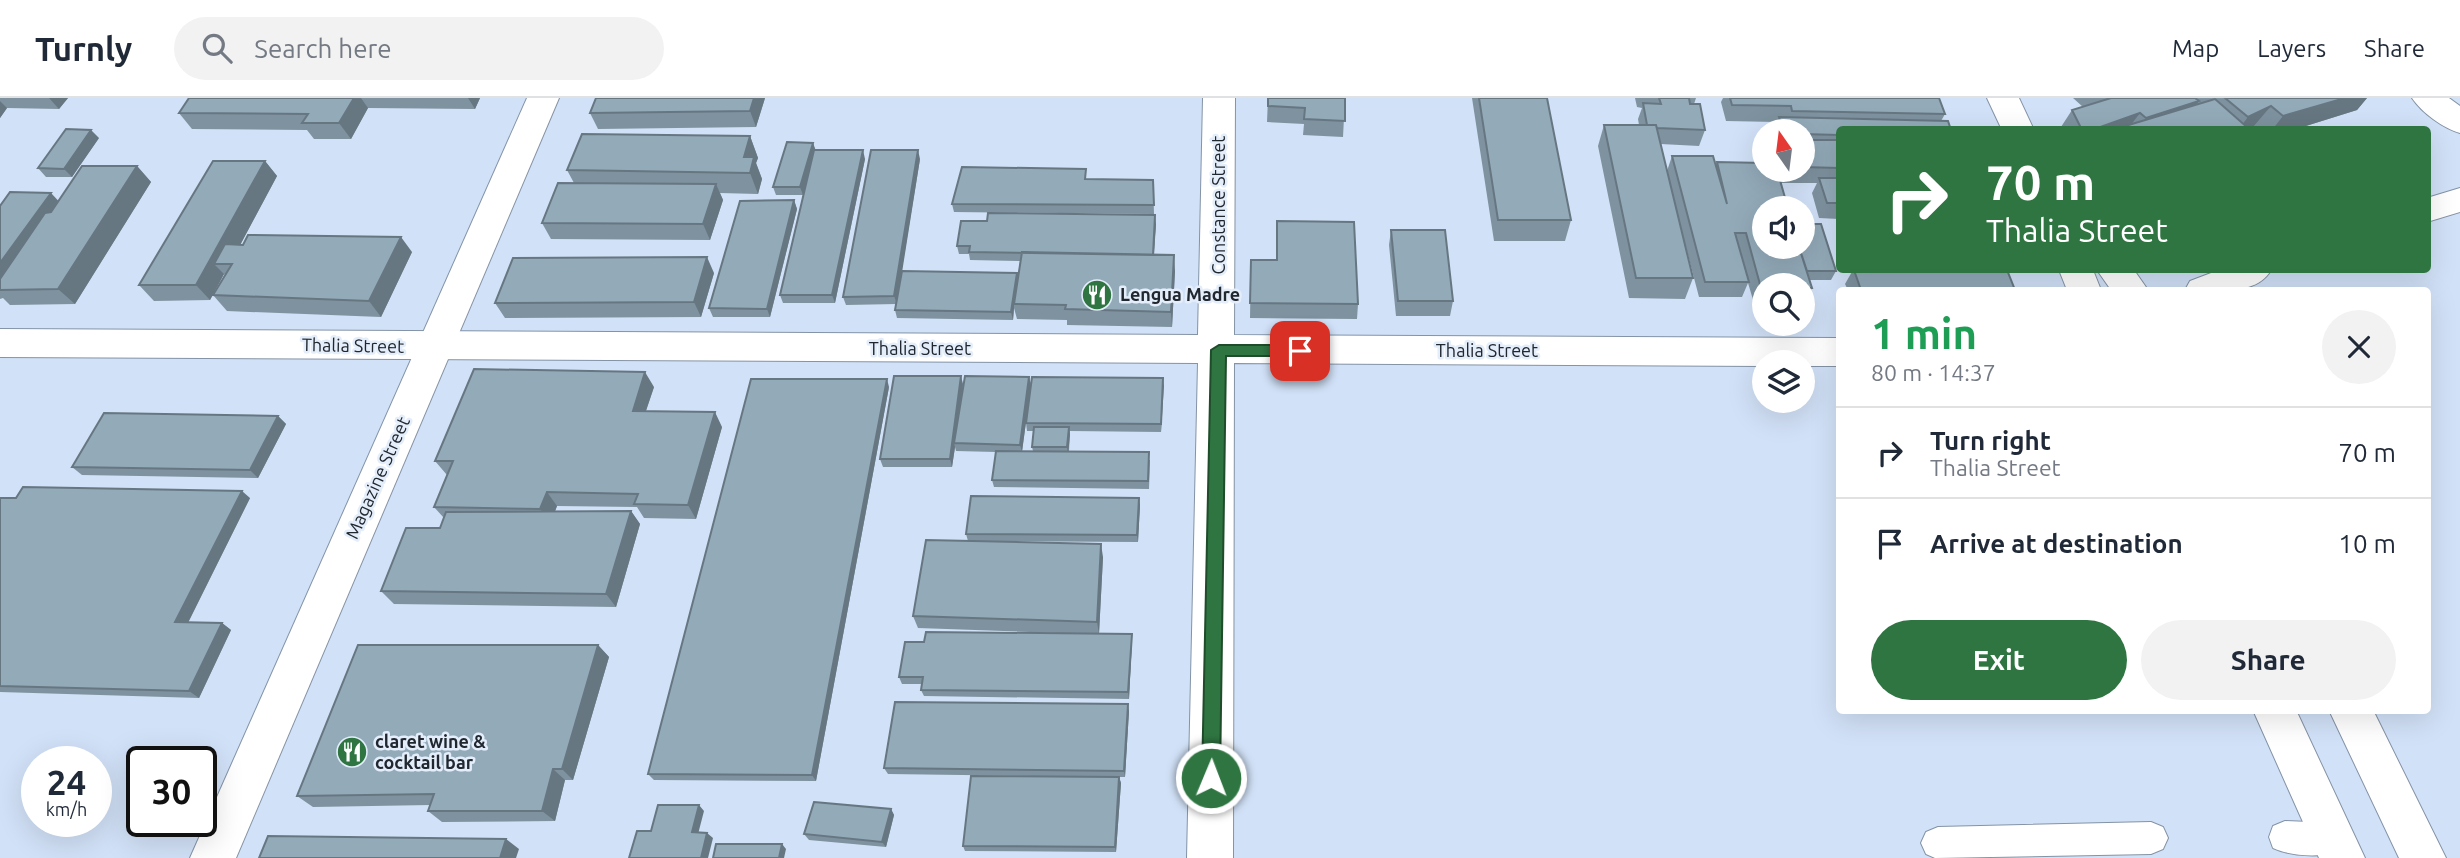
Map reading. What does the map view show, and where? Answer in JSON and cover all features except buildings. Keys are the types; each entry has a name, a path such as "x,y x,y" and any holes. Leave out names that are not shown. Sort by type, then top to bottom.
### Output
{"street":[{"name":"Magazine Street","path":"213,858 543,98"},
{"name":"Constance Street","path":"1210,858 1219,350 1219,98"},
{"path":"2003,98 2016,126"},
{"path":"2428,98 2460,122"},
{"path":"2431,209 2460,200"},
{"path":"2117,273 2128,287"},
{"path":"2210,287 2247,273"},
{"name":"Thalia Street","path":"0,342 436,347 1836,352"},
{"path":"2276,714 2338,849"},
{"path":"2352,714 2423,858"}],"lane":[{"path":"2285,837 2338,849"},
{"path":"1938,843 2151,838"}],"place":[{"name":"Lengua Madre","path":"1097,295"},
{"name":"claret wine & cocktail bar","path":"352,752"}],"route":[{"path":"1211,778 1219,350 1300,351"}]}
